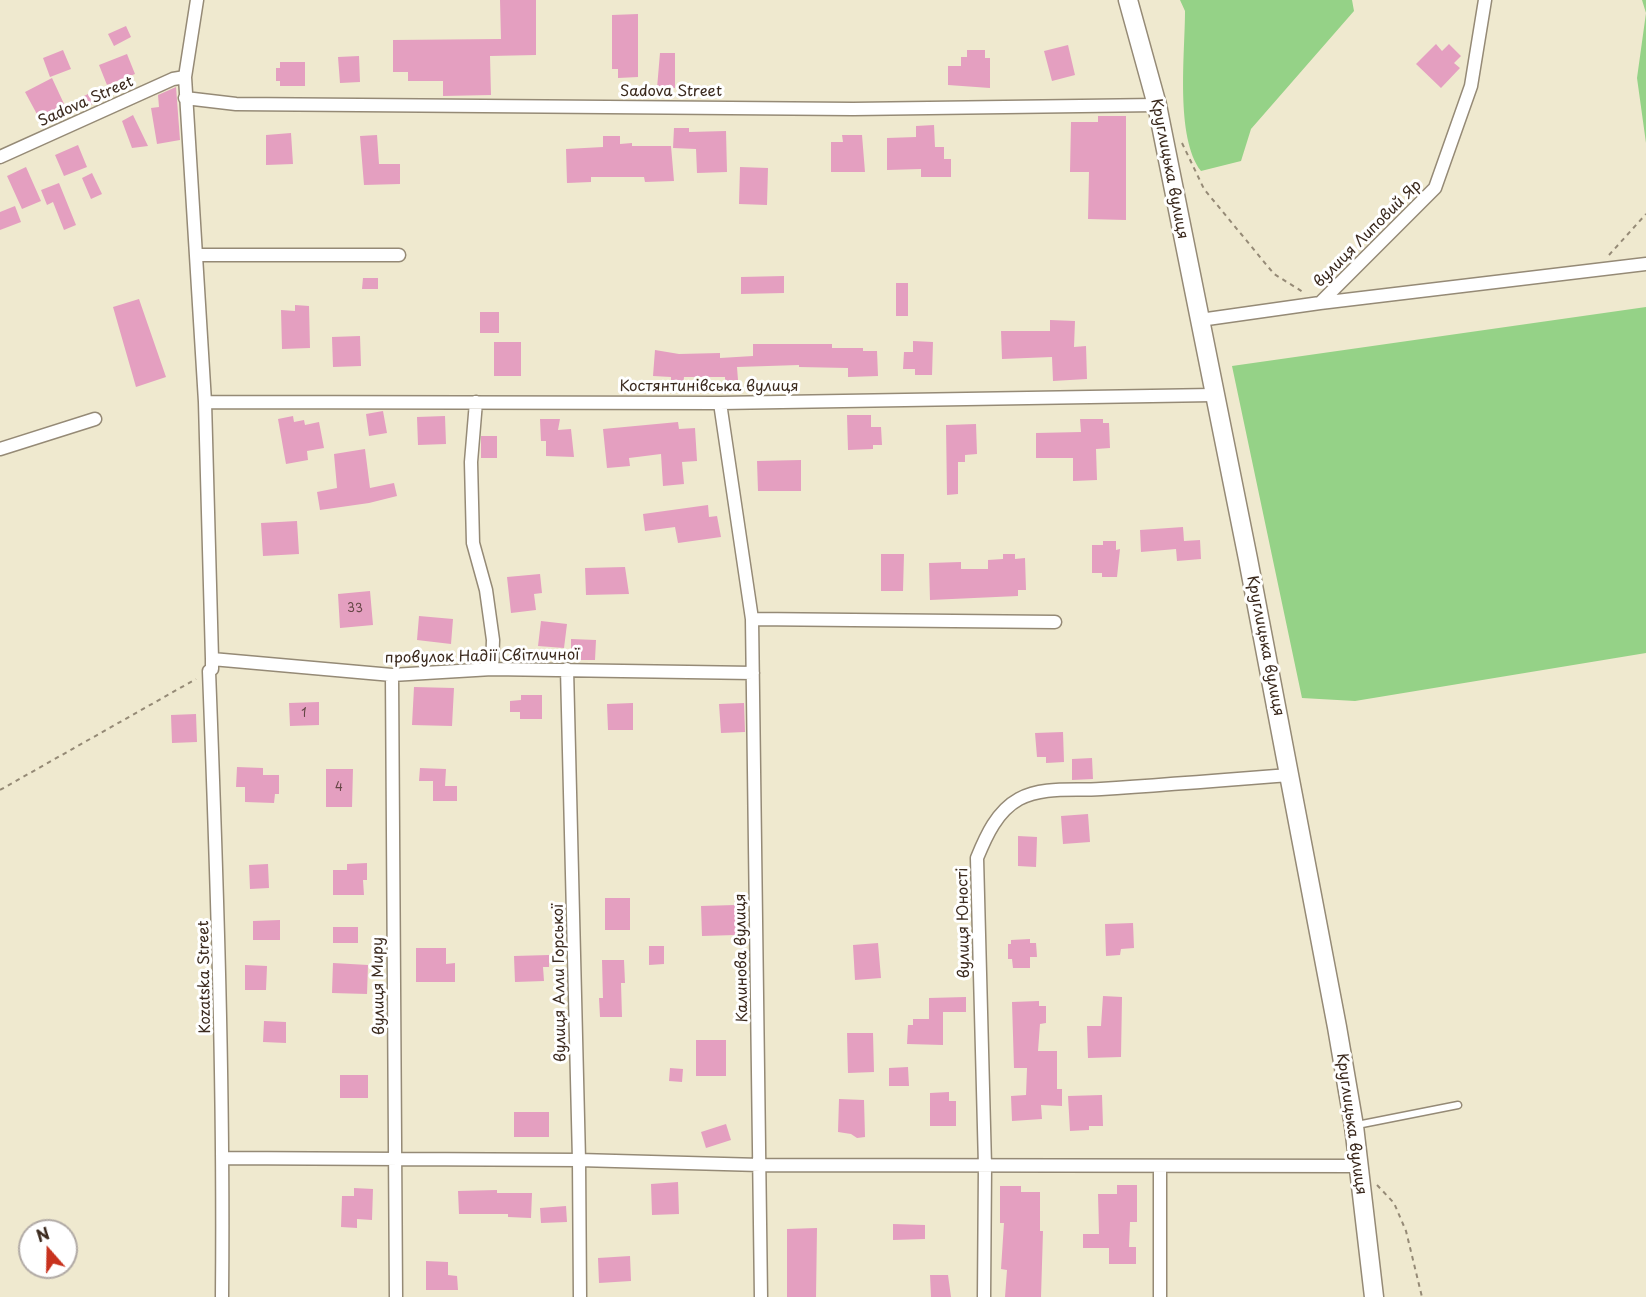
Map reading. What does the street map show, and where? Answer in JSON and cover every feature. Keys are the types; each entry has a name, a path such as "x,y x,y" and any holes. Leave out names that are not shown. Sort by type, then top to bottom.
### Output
{"street":[{"name":"Kozatska Street","path":"197,0 184,77 205,402 210,665 220,953 223,1158 222,1297"},
{"name":"Круглицька вулиця","path":"1128,0 1157,105 1289,775 1354,1126 1374,1297"},
{"name":"вулиця Липовий Яр","path":"1200,320 1320,303 1435,188 1471,86 1485,0"},
{"name":"Sadova Street","path":"0,157 173,79 184,77"},
{"name":"Sadova Street","path":"185,98 248,104 853,109 1157,105"},
{"path":"197,255 399,255"},
{"path":"1320,303 1597,268 1646,264"},
{"name":"Костянтинівська вулиця","path":"205,402 720,403 1213,395"},
{"path":"476,402 471,462 473,543 486,590 493,640 492,669"},
{"name":"Калинова вулиця","path":"720,403 752,619 761,1297"},
{"path":"0,449 95,419"},
{"path":"752,619 1055,622"},
{"name":"провулок Надії Світличної","path":"210,665 392,675 492,669 753,673"},
{"name":"вулиця Алли Горської","path":"567,669 579,1160 580,1297"},
{"name":"вулиця Миру","path":"392,675 396,1297"},
{"name":"вулиця Юності","path":"984,1297 985,1166 977,858 986,834 998,818 1018,800 1042,790 1097,789 1289,775"},
{"path":"223,1158 579,1160 760,1165 1358,1166"},
{"path":"1160,1166 1160,1297"}],"lane":[{"path":"1354,1126 1458,1105"}],"path":[{"path":"1180,139 1204,189 1274,274 1320,303"},
{"path":"1597,268 1646,214"},
{"path":"0,790 210,665"},
{"path":"1358,1166 1394,1203 1406,1231 1422,1297"}],"green space":[{"path":"1180,0 1352,0 1354,11 1251,129 1241,161 1201,171 1193,156 1185,117 1183,72 1185,11"},
{"path":"1642,0 1646,0 1646,13"},
{"path":"1646,13 1646,143 1637,78"},
{"path":"1646,307 1646,653 1355,701 1302,698 1232,366"}],"building":[{"path":"500,0 536,0 536,55 490,56 491,95 443,96 443,81 408,81 408,72 393,72 393,40 501,39"},
{"path":"638,14 638,77 618,78 618,69 612,69 612,15"},
{"path":"126,26 131,37 114,46 108,34"},
{"path":"1436,44 1442,51 1449,44 1461,56 1454,63 1460,68 1441,88 1416,64"},
{"path":"1068,45 1075,75 1052,81 1044,51"},
{"path":"63,50 71,69 50,77 43,58"},
{"path":"967,50 985,50 985,58 990,58 990,88 948,85 948,66 961,66 961,57 967,57"},
{"path":"660,53 675,53 675,88 657,88"},
{"path":"127,54 135,74 107,85 99,65"},
{"path":"359,56 360,82 340,83 338,57"},
{"path":"280,62 305,62 305,86 280,86 280,81 276,81 276,68 280,68"},
{"path":"52,78 65,106 39,118 25,92"},
{"path":"176,87 180,140 157,144 151,108 159,107 158,95"},
{"path":"88,94 93,104 82,109 78,99"},
{"path":"133,115 148,146 132,148 122,121"},
{"path":"1098,116 1126,116 1126,220 1088,219 1089,172 1070,172 1071,122 1098,122"},
{"path":"934,125 935,147 944,147 944,159 951,159 951,177 921,177 921,169 887,170 887,138 916,137 916,126"},
{"path":"674,128 689,128 689,132 726,131 727,172 697,173 696,149 673,148"},
{"path":"291,133 293,164 266,165 266,135"},
{"path":"377,135 379,164 400,164 400,184 364,185 360,136"},
{"path":"842,135 862,135 865,172 831,172 831,142 843,142"},
{"path":"603,136 620,136 620,144 632,143 632,146 671,146 674,181 645,182 644,177 591,177 591,182 567,183 566,149 603,147"},
{"path":"78,145 87,167 64,176 55,155"},
{"path":"26,167 41,201 22,209 7,176"},
{"path":"740,167 768,168 767,205 739,204"},
{"path":"92,173 102,194 91,199 82,178"},
{"path":"59,183 76,225 64,230 53,202 47,205 41,190"},
{"path":"15,206 21,222 0,230 0,212"},
{"path":"784,276 784,293 741,294 741,277"},
{"path":"363,278 378,278 378,289 362,289"},
{"path":"896,283 908,283 908,316 896,316"},
{"path":"139,299 166,377 136,387 113,307"},
{"path":"295,305 309,306 310,348 282,349 281,310 295,311"},
{"path":"480,312 499,312 499,333 480,333"},
{"path":"1050,320 1075,321 1074,347 1086,346 1087,379 1053,381 1052,357 1002,359 1001,331 1050,331"},
{"path":"360,336 361,366 333,367 332,337"},
{"path":"913,341 933,342 932,375 915,375 915,369 903,369 904,352 913,352"},
{"path":"494,342 521,342 521,376 494,376"},
{"path":"753,344 832,344 832,348 863,348 863,351 877,351 878,376 848,377 848,368 799,367 799,365 737,367 738,380 725,381 725,377 684,377 683,387 671,386 671,377 653,376 655,350 679,354 720,353 720,358 753,356"},
{"path":"383,411 387,433 369,436 366,414"},
{"path":"847,415 871,415 871,427 881,427 882,445 873,445 873,449 848,450"},
{"path":"293,416 294,422 304,420 305,425 319,422 324,448 307,451 308,460 286,464 278,419"},
{"path":"445,416 446,444 418,445 417,417"},
{"path":"540,419 560,419 558,430 571,429 574,457 546,456 546,441 541,441"},
{"path":"1080,419 1103,419 1103,423 1109,423 1110,448 1096,449 1097,480 1073,481 1073,458 1036,458 1036,433 1081,432"},
{"path":"678,422 679,429 695,428 697,461 682,462 684,484 663,486 661,454 629,458 630,466 607,468 603,429"},
{"path":"976,424 977,454 965,455 965,462 958,462 958,494 947,495 946,425"},
{"path":"481,436 497,436 497,458 481,458"},
{"path":"365,449 370,488 394,483 397,496 369,503 320,510 317,492 337,488 334,454"},
{"path":"801,460 801,491 758,491 757,461"},
{"path":"708,505 709,517 717,516 721,537 678,543 675,527 645,531 643,514"},
{"path":"297,521 299,554 263,556 261,523"},
{"path":"1183,527 1184,541 1200,540 1201,559 1177,561 1176,549 1141,552 1140,530"},
{"path":"1103,541 1116,541 1116,550 1120,549 1117,577 1102,577 1102,573 1092,573 1092,545 1103,545"},
{"path":"881,554 904,554 903,591 881,591"},
{"path":"1003,554 1015,554 1015,559 1025,558 1026,590 1018,590 1018,596 930,600 929,563 961,562 961,569 988,569 988,560 1003,559"},
{"path":"625,567 629,594 586,595 585,568"},
{"path":"540,574 542,593 534,594 536,610 511,613 507,577"},
{"path":"370,591 373,625 340,628 338,594"},
{"path":"419,616 453,619 451,644 417,640"},
{"path":"541,621 567,624 564,648 538,646"},
{"path":"571,639 596,640 595,660 571,660"},
{"path":"414,687 454,688 452,726 412,725"},
{"path":"521,695 542,695 542,719 520,719 520,712 510,712 510,701 521,700"},
{"path":"319,702 319,725 290,726 289,703"},
{"path":"633,703 633,730 608,730 607,704"},
{"path":"744,703 745,732 721,733 719,704"},
{"path":"196,714 197,742 172,743 171,715"},
{"path":"1063,732 1064,762 1046,763 1046,757 1037,757 1035,733"},
{"path":"1092,758 1093,779 1072,780 1072,759"},
{"path":"237,767 263,768 263,775 279,775 279,794 275,794 274,803 245,802 245,787 236,787"},
{"path":"420,768 446,769 445,786 457,786 457,801 433,801 433,781 419,781"},
{"path":"326,769 353,769 352,807 326,807"},
{"path":"1088,814 1090,842 1063,844 1061,816"},
{"path":"1018,836 1037,837 1036,867 1018,866"},
{"path":"367,863 367,880 363,880 364,895 333,895 333,870 347,870 347,864"},
{"path":"268,864 269,888 250,889 249,865"},
{"path":"605,898 630,898 630,930 605,930"},
{"path":"735,905 736,935 702,936 701,906"},
{"path":"280,920 280,940 253,940 253,921"},
{"path":"1133,923 1134,948 1121,949 1120,955 1106,956 1105,924"},
{"path":"333,927 358,927 358,943 333,943"},
{"path":"1030,939 1030,943 1036,943 1037,957 1030,957 1030,968 1013,968 1012,959 1008,959 1008,944 1011,944 1011,940"},
{"path":"878,943 881,978 855,980 853,945"},
{"path":"649,946 664,946 664,964 649,965"},
{"path":"416,948 446,948 446,964 455,963 455,982 416,982"},
{"path":"549,955 549,967 543,967 544,981 515,982 514,956"},
{"path":"602,960 624,960 625,983 621,983 622,1017 600,1017 599,998 603,998"},
{"path":"333,963 368,965 367,994 332,993"},
{"path":"245,965 267,966 266,990 245,990"},
{"path":"1103,996 1122,997 1121,1057 1088,1058 1087,1026 1101,1026"},
{"path":"966,997 966,1012 943,1012 943,1045 907,1044 908,1025 913,1025 913,1019 929,1019 929,998"},
{"path":"1039,1001 1039,1006 1046,1006 1046,1023 1040,1024 1038,1051 1057,1051 1057,1089 1062,1089 1062,1106 1041,1105 1042,1119 1012,1121 1011,1096 1026,1095 1027,1068 1014,1068 1012,1002"},
{"path":"264,1021 286,1022 286,1043 263,1042"},
{"path":"847,1033 873,1033 874,1072 848,1073"},
{"path":"696,1040 726,1040 726,1076 696,1076"},
{"path":"908,1067 909,1086 889,1086 889,1068"},
{"path":"670,1068 683,1069 682,1082 669,1081"},
{"path":"340,1075 368,1075 368,1098 340,1098"},
{"path":"949,1092 949,1101 956,1101 956,1126 930,1126 930,1093"},
{"path":"1102,1095 1103,1126 1089,1126 1089,1130 1070,1131 1068,1096"},
{"path":"839,1099 864,1100 865,1137 857,1138 851,1134 838,1132"},
{"path":"514,1112 549,1112 549,1137 514,1137"},
{"path":"726,1124 731,1140 706,1148 701,1132"},
{"path":"678,1182 679,1214 652,1215 651,1184"},
{"path":"1117,1185 1137,1185 1137,1222 1130,1222 1129,1247 1136,1247 1136,1264 1109,1264 1109,1248 1083,1248 1083,1234 1099,1234 1098,1194 1117,1194"},
{"path":"1000,1186 1021,1186 1021,1192 1040,1192 1040,1231 1043,1231 1041,1297 1005,1297 1007,1270 1001,1269 1004,1223 1000,1223"},
{"path":"354,1188 373,1189 372,1220 357,1219 357,1228 341,1227 342,1196 354,1196"},
{"path":"497,1190 497,1193 532,1193 531,1218 508,1217 508,1214 459,1214 458,1191"},
{"path":"566,1206 567,1222 541,1223 540,1208"},
{"path":"893,1224 925,1225 925,1239 893,1240"},
{"path":"817,1228 816,1297 787,1297 787,1229"},
{"path":"630,1256 631,1281 599,1283 598,1258"},
{"path":"426,1261 448,1262 448,1275 457,1276 458,1290 426,1290"},
{"path":"930,1275 948,1275 951,1297 931,1297"}]}
